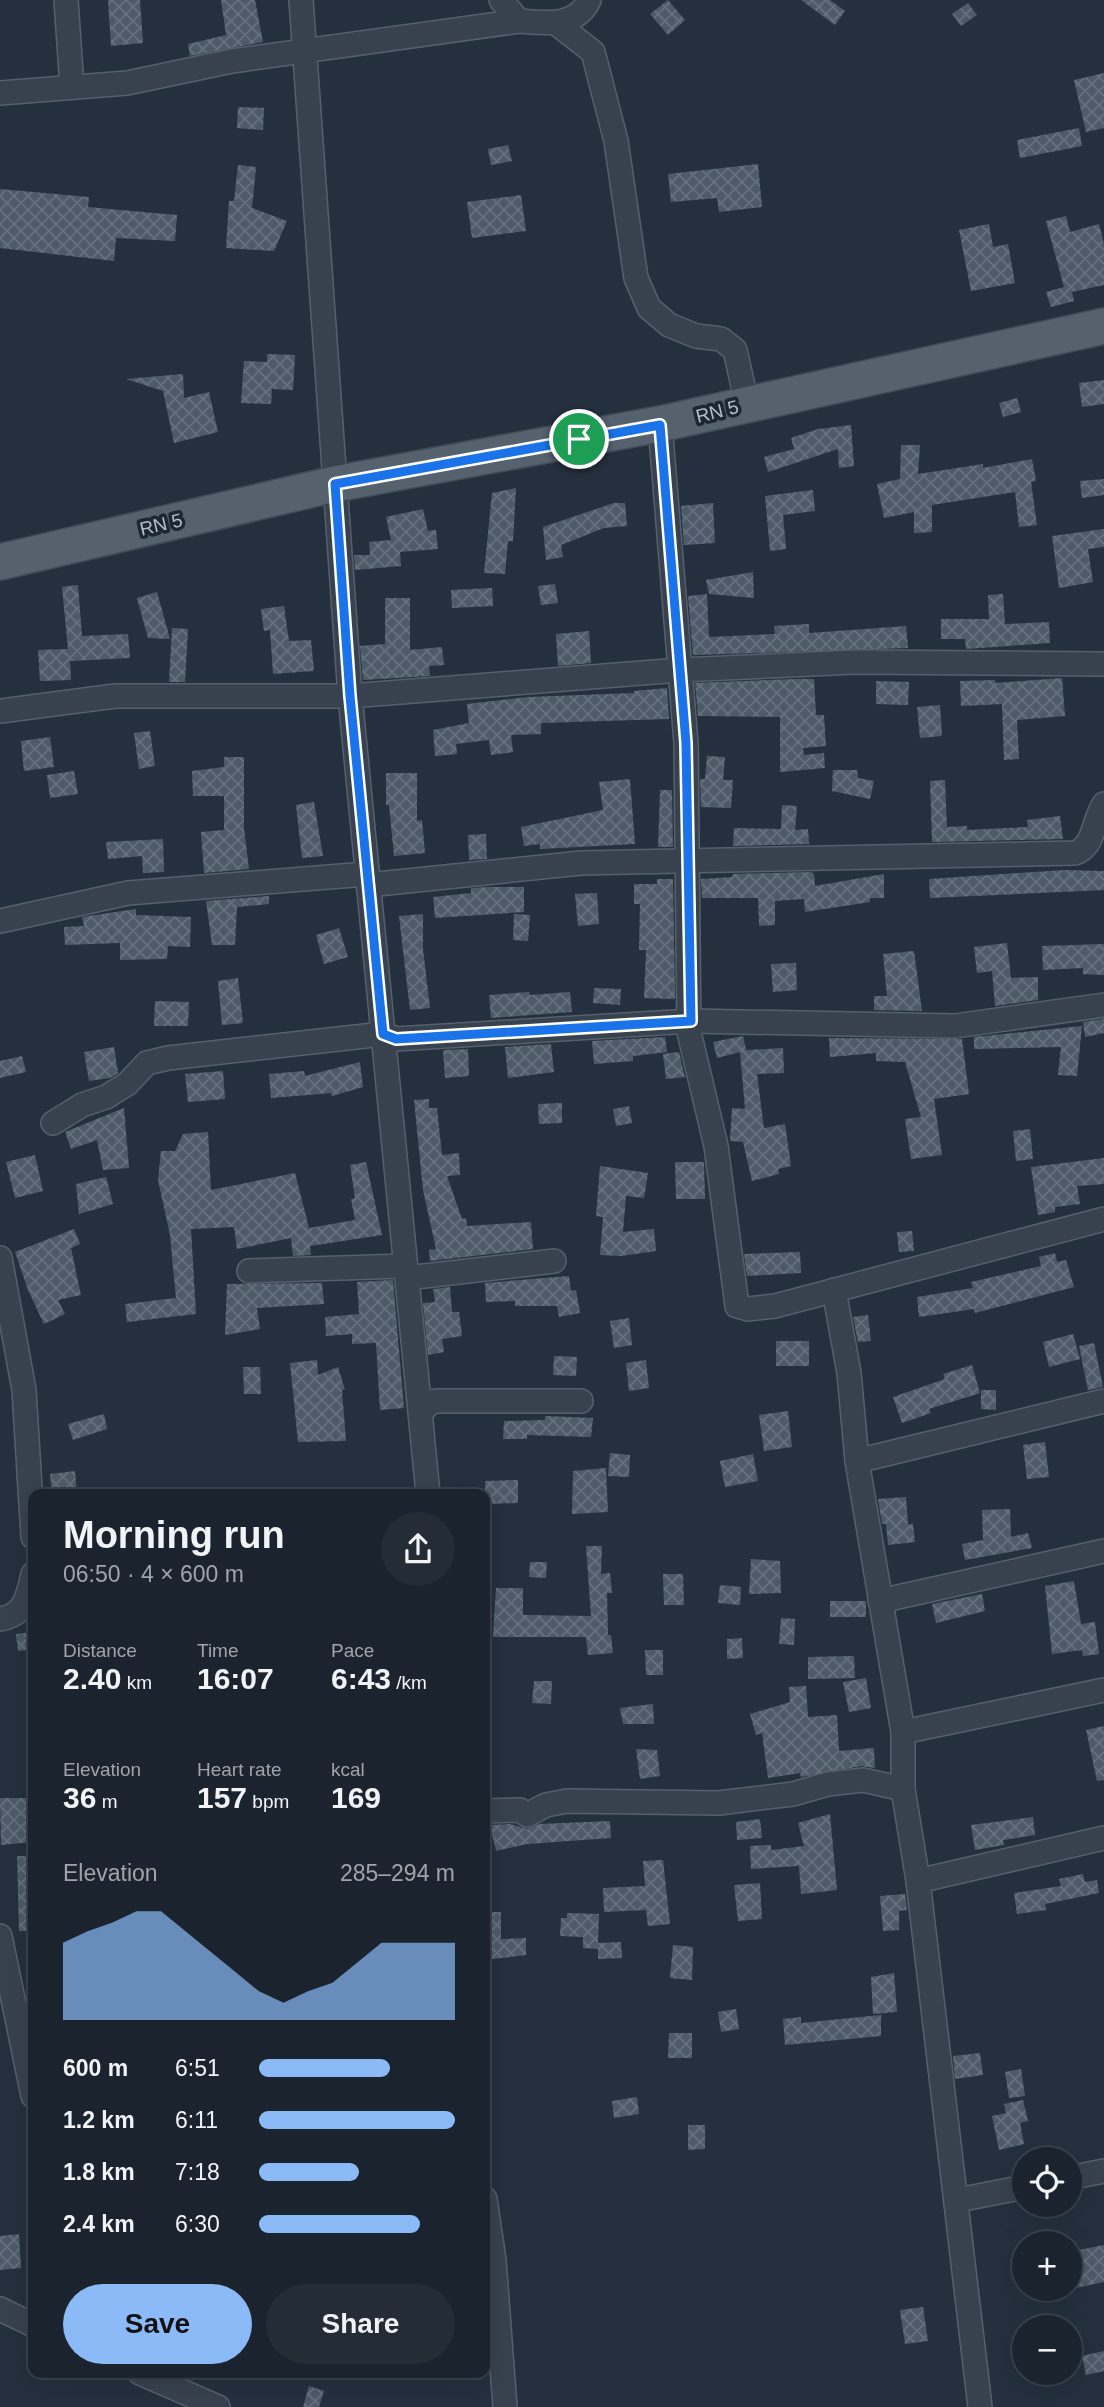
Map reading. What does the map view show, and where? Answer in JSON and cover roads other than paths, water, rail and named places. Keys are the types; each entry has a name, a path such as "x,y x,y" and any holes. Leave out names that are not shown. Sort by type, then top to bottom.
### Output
{"main road":[{"name":"RN 5","path":"0,562 335,484 660,425 1104,326"}],"street":[{"path":"66,0 72,87"},
{"path":"301,0 350,696 428,1489"},
{"path":"501,0 519,21"},
{"path":"557,24 587,4 593,52 616,141 636,278 649,308 669,325 695,336 721,339 735,350 747,404"},
{"path":"0,93 127,83 232,61 305,53 519,21 557,24 593,52"},
{"path":"660,425 686,743 692,1054 716,1146 737,1306 748,1309 775,1306 1104,1219"},
{"path":"0,711 115,696 350,696 680,670 855,662 1104,664"},
{"path":"0,921 128,893 367,880 581,863 1075,853 1083,850 1090,842 1104,804"},
{"path":"53,1123 82,1105 106,1097 127,1084 147,1063 168,1058 383,1034 396,1039 691,1021 955,1026 1104,1005"},
{"path":"0,1258 24,1390 30,1489"},
{"path":"249,1271 405,1272 554,1261"},
{"path":"834,1290 849,1373 857,1461 903,1732 903,1789 918,1881 958,2200 980,2407"},
{"path":"421,1413 430,1402 438,1401 581,1401"},
{"path":"857,1461 1104,1401"},
{"path":"880,1601 1104,1551"},
{"path":"0,1619 14,1617 28,1596"},
{"path":"903,1732 1104,1690"},
{"path":"490,1811 520,1810 527,1815 546,1805 567,1801 719,1803 793,1794 863,1780 903,1789"},
{"path":"918,1881 1104,1838"},
{"path":"0,1936 28,2072"},
{"path":"1082,2175 1104,2171"},
{"path":"958,2200 1012,2189"},
{"path":"490,2235 505,2407"},
{"path":"0,2309 28,2323"},
{"path":"151,2378 218,2407"}]}
